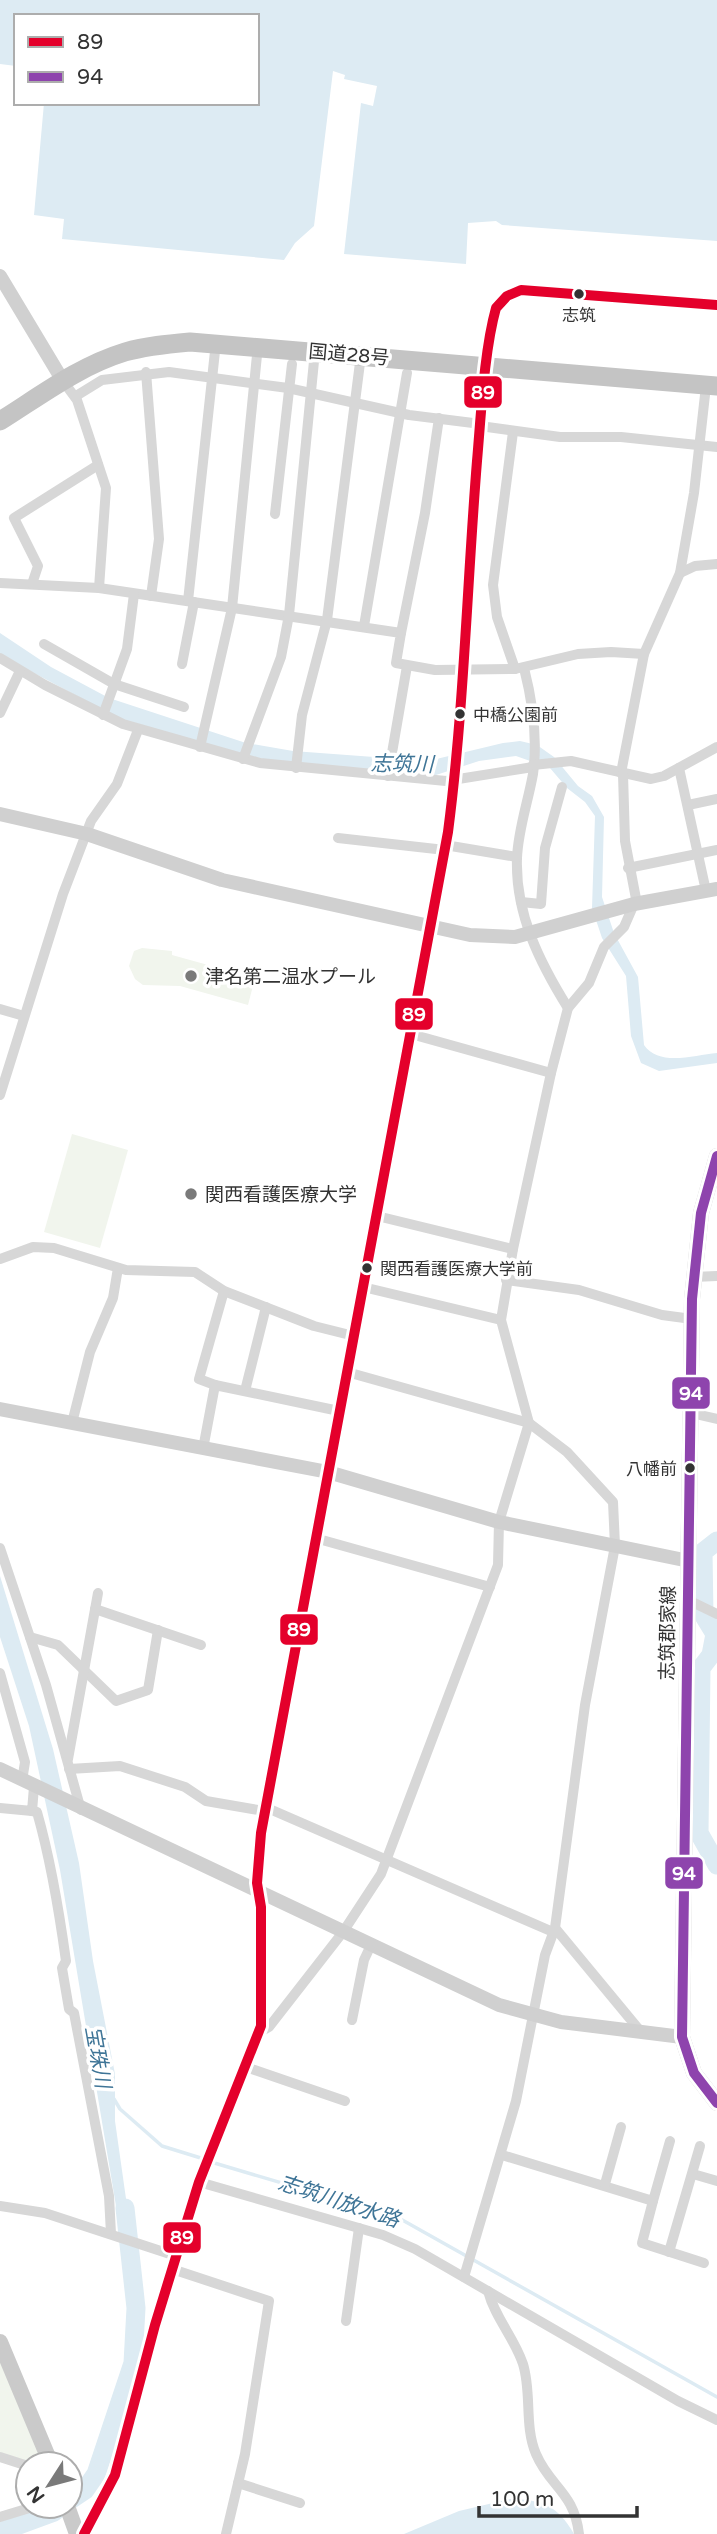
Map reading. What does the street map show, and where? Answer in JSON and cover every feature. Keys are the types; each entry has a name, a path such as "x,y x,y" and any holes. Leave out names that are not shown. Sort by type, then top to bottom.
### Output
{"highway":[{"name":"国道28号","path":"0,421 69,389 124,352 159,345 216,342 711,386"}],"main road":[{"name":"志筑郡家線","path":"717,1157 701,1213 693,1277 689,1561 692,1601 682,2037 694,2073 717,2103"},
{"path":"0,2342 45,2450"}],"street":[{"path":"0,276 69,389 106,488 99,588"},
{"path":"83,2534 115,2475 200,2179 260,2032 261,1907 258,1893 265,1809 445,848 459,747 481,425 496,308 507,296 522,290 717,305"},
{"path":"182,664 191,601 216,342"},
{"path":"200,747 232,608 258,345"},
{"path":"243,759 281,657 289,615 315,351"},
{"path":"296,768 302,715 327,620 361,355"},
{"path":"275,514 292,364"},
{"path":"69,389 146,372 211,376 288,388 356,405 513,432 717,447"},
{"path":"146,372 159,538 151,596"},
{"path":"364,626 407,373"},
{"path":"260,2032 269,2027 373,1889 387,1860 498,1565 499,1522 529,1423 501,1320 506,1280 551,1073 568,1008 589,983 604,947 619,933 635,904 628,868 621,792 622,773 644,654 680,573 711,386"},
{"path":"439,418 425,513 396,663 463,670 520,668 578,654 644,654"},
{"path":"513,432 493,585 497,617 520,668 536,726 536,765 517,857 521,902 538,957 568,1008"},
{"path":"32,584 38,566 14,518 98,465"},
{"path":"680,573 695,566 717,565"},
{"path":"0,583 99,588 401,633"},
{"path":"103,715 127,649 134,594"},
{"path":"44,644 114,684 184,707"},
{"path":"0,658 103,715 138,730 243,759 296,768 454,780 562,761 651,779 679,768 717,747"},
{"path":"388,776 407,666"},
{"path":"0,713 20,671"},
{"path":"0,1095 62,894 92,821 117,785 138,730"},
{"path":"0,814 87,834 222,880 431,927 484,936 530,934 635,904 711,890 699,855 679,768"},
{"path":"521,902 541,904 545,848 562,788"},
{"path":"688,805 717,799"},
{"path":"338,838 517,857"},
{"path":"628,868 717,850"},
{"path":"0,1009 24,1016"},
{"path":"411,1034 551,1073"},
{"path":"377,1216 513,1249"},
{"path":"0,1259 33,1247 54,1248 118,1268 195,1272 224,1290 266,1307 314,1326 354,1336"},
{"path":"72,1423 90,1352 113,1298 118,1268"},
{"path":"693,1277 717,1276"},
{"path":"506,1280 579,1290 662,1315 692,1319"},
{"path":"363,1287 501,1320"},
{"path":"224,1290 200,1379 215,1385 340,1412"},
{"path":"245,1391 266,1307"},
{"path":"347,1373 529,1423 567,1452 613,1502 615,1546 585,1705 554,1930 545,1955 535,2015 502,2155 464,2277"},
{"path":"203,1449 215,1385"},
{"path":"0,1409 328,1472 499,1522 689,1561"},
{"path":"691,1413 717,1419"},
{"path":"315,1538 490,1587"},
{"path":"0,1548 68,1765 75,1807"},
{"path":"68,1765 98,1593"},
{"path":"692,1601 715,1612"},
{"path":"95,1609 201,1645"},
{"path":"30,1637 58,1645 116,1701 148,1690 158,1630"},
{"path":"0,1673 25,1762 33,1811"},
{"path":"68,1765 120,1766 185,1787 206,1801 265,1809 554,1930 641,2032"},
{"path":"0,1769 479,1997 535,2015 594,2027 682,2037"},
{"path":"0,1808 37,1812 40,1823 57,1897 66,1961 62,1968 69,2009 74,2014 104,2166 113,2235"},
{"path":"352,2020 364,1960 371,1945"},
{"path":"246,2067 345,2101"},
{"path":"605,2184 621,2127"},
{"path":"670,2140 642,2243 704,2263"},
{"path":"669,2252 700,2146"},
{"path":"502,2155 605,2184 653,2201"},
{"path":"692,2174 717,2181"},
{"path":"200,2179 359,2228 415,2249 678,2402 717,2420"},
{"path":"0,2206 44,2213 138,2243 174,2262 270,2301 238,2483 226,2534"},
{"path":"346,2321 359,2228"},
{"path":"488,2291 494,2312 522,2362 527,2383 531,2434 537,2456 573,2507 579,2534"},
{"path":"238,2483 300,2503"}],"shaded area":[{"name":"津名第二温水プール","path":"142,948 172,951 172,955 255,978 248,1005 180,986 143,985 135,979 129,966 134,951"},
{"path":"72,1134 128,1150 100,1248 44,1232"},
{"path":"0,2357 37,2450 14,2450 14,2459 0,2454"}],"water":[{"path":"0,0 717,0 717,241 502,225 496,221 468,223 466,264 344,254 361,103 373,106 377,86 344,79 345,75 333,71 314,226 295,243 284,260 62,239 64,219 34,215 44,105 259,105 259,14 14,14 14,66 0,64"},
{"path":"0,633 51,667 109,698 246,743 293,751 428,761 503,743 520,741 537,745 554,757 578,786 592,796 604,817 602,897 614,933 638,977 644,1045 650,1052 668,1058 717,1053 717,1063 659,1071 641,1063 631,1036 626,976 602,938 592,908 595,816 585,802 567,788 550,768 516,756 479,761 436,775 259,760 126,722 0,655"},
{"name":"宝珠川","path":"0,1576 53,1749 79,1863 93,1961 115,2074 115,2121 131,2234 120,2230 60,1870 29,1726 0,1637"},
{"path":"510,2499 548,2506 561,2516 574,2534 404,2534 459,2511"}],"waterway":[{"name":"志筑川","path":"717,1541 703,1552 704,1616 715,1634 711,1655 701,1668 699,1833 717,1865"},
{"name":"志筑川放水路","path":"114,2099 120,2109 162,2146 204,2159"},
{"name":"志筑川放水路","path":"211,2162 397,2217 717,2397"},
{"name":"宝珠川","path":"84,2491 96,2474 133,2363 136,2308 125,2208"},
{"name":"宝珠川","path":"0,2532 32,2520"}],"transit line":[{"name":"89","path":"84,2534 115,2475 155,2325 199,2182 261,2026 261,1907 257,1883 261,1833 448,832 462,693 482,404 496,308 507,296 521,290 717,305"},
{"name":"94","path":"717,1156 701,1213 692,1299 682,2037 694,2073 717,2103"}],"place":[{"name":"志筑","path":"579,294"},
{"name":"中橋公園前","path":"460,714"},
{"name":"津名第二温水プール","path":"191,976"},
{"name":"関西看護医療大学","path":"191,1194"},
{"name":"関西看護医療大学前","path":"367,1268"},
{"name":"八幡前","path":"690,1468"}]}
